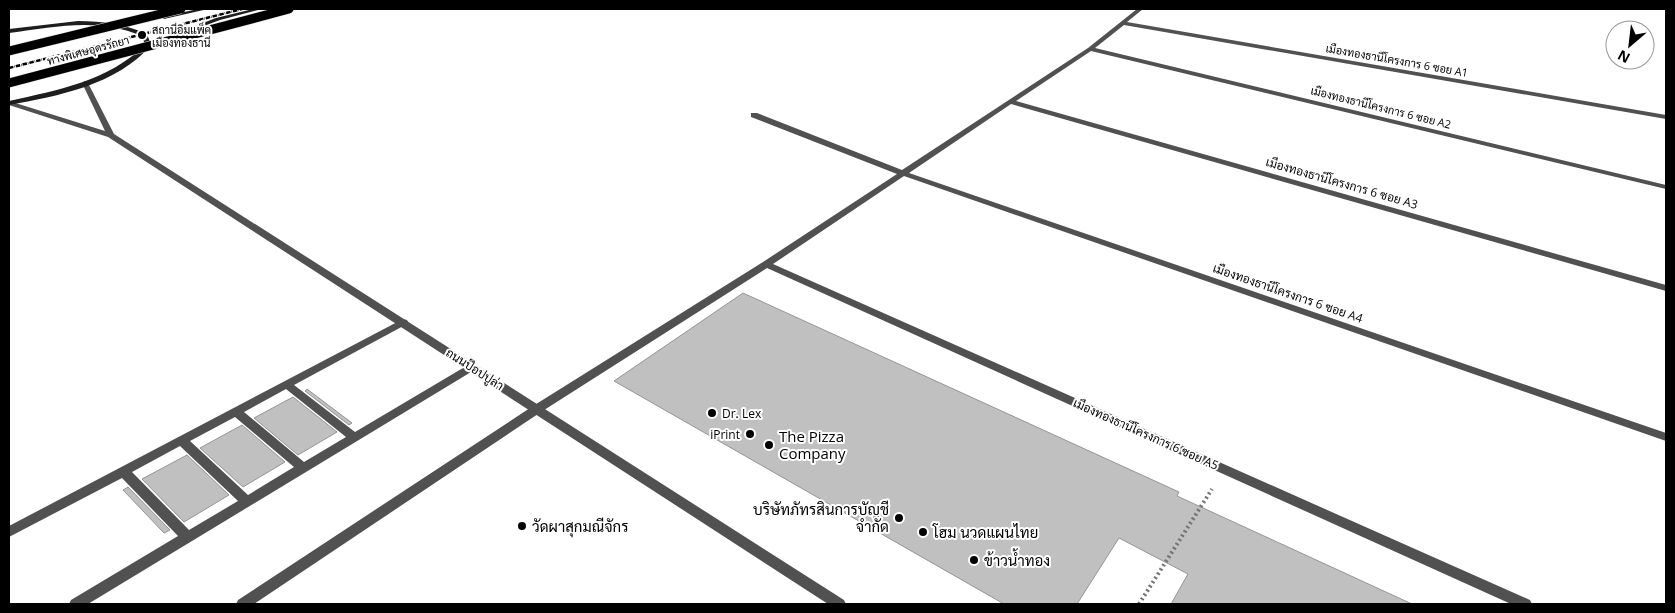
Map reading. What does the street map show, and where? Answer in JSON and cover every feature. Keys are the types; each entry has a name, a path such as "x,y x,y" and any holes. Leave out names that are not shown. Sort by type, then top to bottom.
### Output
{"highway":[{"name":"ทางพิเศษอุดรรัถยา","path":"9,51 180,9"},
{"name":"ทางพิเศษอุดรรัถยา","path":"9,83 289,9"}],"main road":[{"path":"9,31 62,24 109,24 152,19 205,9"},
{"path":"9,103 85,83 117,70 138,57 148,45 218,19 259,9"},
{"path":"109,24 132,28 146,35 148,45"}],"street":[{"path":"243,604 537,409 766,264 1090,49 1140,9"},
{"name":"เมืองทองธานีโครงการ 6 ซอย A1","path":"1124,23 1666,117"},
{"name":"เมืองทองธานีโครงการ 6 ซอย A2","path":"1090,49 1666,187"},
{"path":"85,83 111,135"},
{"name":"เมืองทองธานีโครงการ 6 ซอย A3","path":"1010,102 1666,288"},
{"name":"ถนนป๊อปปูล่า","path":"9,103 111,135 839,604"},
{"name":"เมืองทองธานีโครงการ 6 ซอย A4","path":"754,115 902,173 1666,437"},
{"name":"เมืองทองธานีโครงการ 6 ซอย A5","path":"766,264 1525,604"},
{"path":"9,532 403,322"},
{"path":"76,604 472,367"},
{"path":"286,384 354,437"},
{"path":"235,411 303,468"},
{"path":"181,440 247,501"},
{"path":"123,471 187,537"}],"path":[{"path":"1139,604 1224,470"}],"building":[{"path":"743,293 1179,492 1177,496 1412,604 1171,604 1188,574 1119,538 1077,604 1004,604 614,381"},
{"path":"307,389 352,423 349,425 305,391"},
{"path":"293,397 337,432 298,455 254,418"},
{"path":"242,425 285,462 243,487 200,448"},
{"path":"187,455 229,495 184,522 142,479"},
{"path":"128,487 170,530 164,533 123,490"}],"railway":[{"path":"9,68 242,9"}],"place":[{"name":"สถานีอิมแพ็ค เมืองทองธานี","path":"142,35"},
{"name":"Dr. Lex","path":"712,413"},
{"name":"iPrint","path":"750,434"},
{"name":"The Pizza Company","path":"769,445"},
{"name":"บริษัทภัทรสินการบัญชี จำกัด","path":"899,518"},
{"name":"วัดผาสุกมณีจักร","path":"522,526"},
{"name":"โฮม นวดแผนไทย","path":"923,532"},
{"name":"ข้าวน้ำทอง","path":"974,560"}]}
